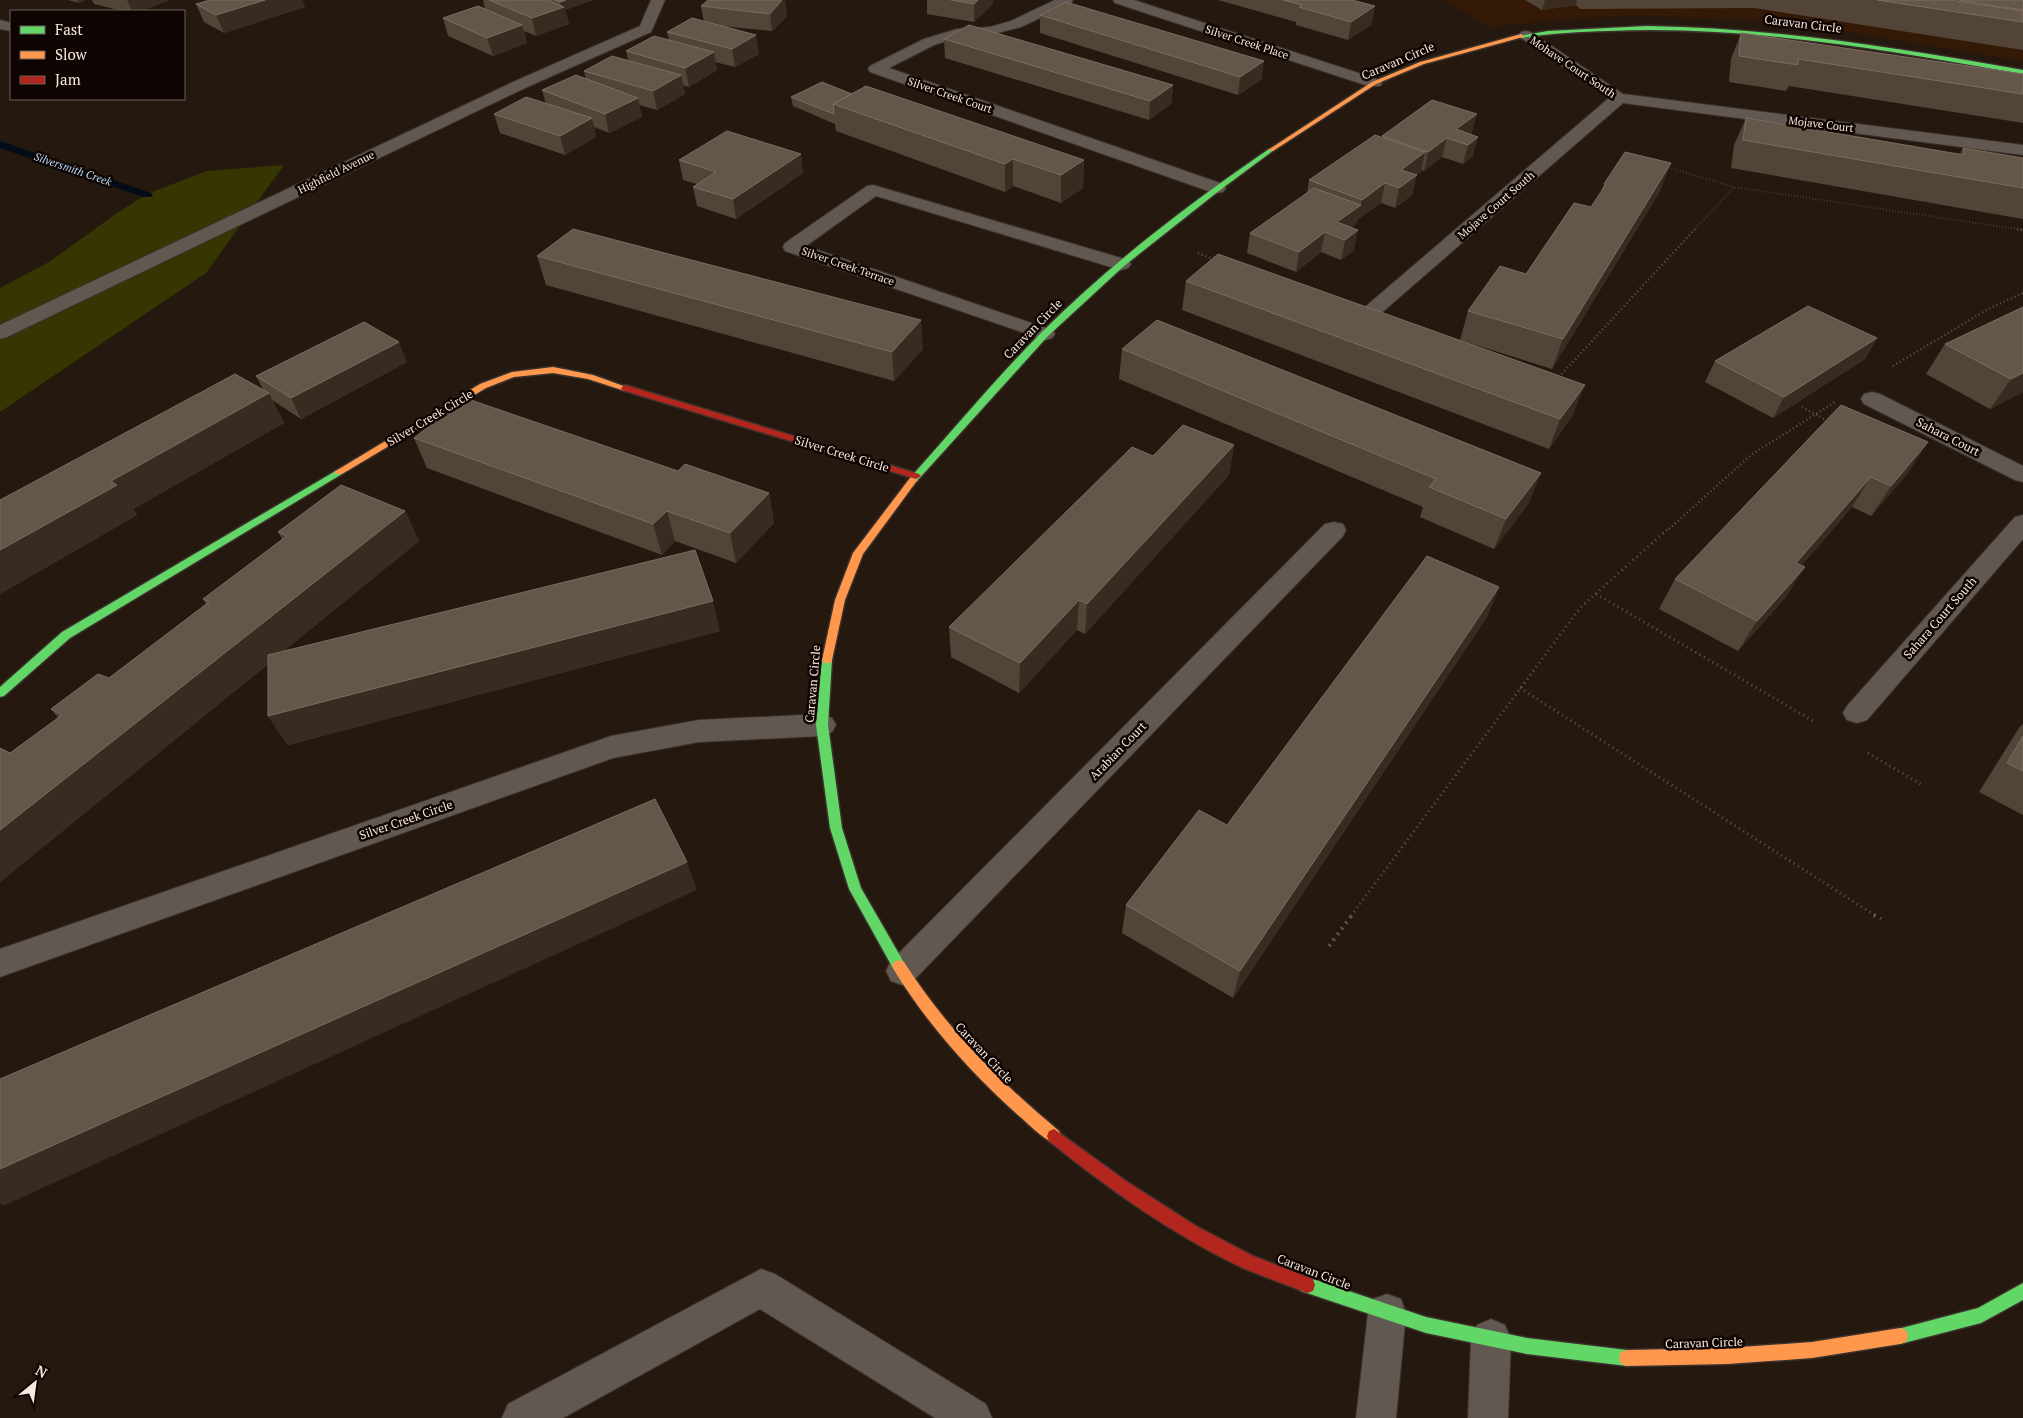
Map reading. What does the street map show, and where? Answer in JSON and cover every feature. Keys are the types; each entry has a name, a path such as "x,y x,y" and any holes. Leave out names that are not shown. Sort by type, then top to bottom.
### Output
{"street":[{"name":"Highfield Avenue","path":"0,333 519,85 646,30 658,0"},
{"name":"Silver Creek Court","path":"1066,0 1016,24 990,31 957,33 929,42 876,69 1217,188"},
{"name":"Silver Creek Place","path":"1120,0 1374,83"},
{"name":"Caravan Circle","path":"2023,72 1836,41 1758,32 1679,27 1607,29 1526,35 1422,63 1374,83 1293,134 1217,188 1121,264 1045,334 916,476 858,553 840,600 828,651 822,725 836,828 856,889 902,971 942,1029 1013,1103 1083,1160 1157,1210 1241,1259 1328,1293 1426,1325 1527,1346 1632,1359 1727,1356 1812,1350 1899,1336 1982,1315 2023,1290"},
{"name":"Mohave Court South","path":"1526,35 1619,98"},
{"name":"Mojave Court","path":"1619,98 2023,150"},
{"name":"Mojave Court South","path":"1372,311 1619,98"},
{"name":"Silver Creek Terrace","path":"1045,334 792,247 873,190 1121,264"},
{"name":"Silver Creek Circle","path":"0,693 66,635 483,386 512,375 553,370 590,377 916,476"},
{"name":"Sahara Court","path":"1872,399 2023,475"},
{"name":"Sahara Court South","path":"1857,713 2023,523"},
{"name":"Arabian Court","path":"902,971 1334,530"},
{"name":"Silver Creek Circle","path":"0,963 611,747 699,731 822,725"},
{"path":"522,1418 761,1288 972,1418"},
{"path":"1376,1418 1387,1313"},
{"path":"1488,1418 1491,1339"}],"path":[{"path":"1658,165 1734,187 2023,230"},
{"path":"1557,379 1734,187"},
{"path":"1891,367 1988,309 2023,293"},
{"path":"1329,946 1580,608 1751,455 1838,400"},
{"path":"1596,594 1821,726"},
{"path":"1520,688 1881,919"},
{"path":"1864,751 1924,786"}],"shaded area":[{"path":"1444,0 2023,0 2023,61 1824,28 1754,20 1642,16 1579,18 1489,27"},
{"path":"284,165 206,273 0,412 0,288 49,262 147,194 207,171"}],"building":[{"path":"210,0 265,0 216,15 196,4"},
{"path":"489,0 548,0 564,7 532,18"},
{"path":"708,0 782,0 770,14 701,6"},
{"path":"951,0 978,0 974,4"},
{"path":"1283,0 1352,0 1375,6 1351,22 1299,7 1302,5"},
{"path":"1877,0 1949,0 2023,11 2023,22"},
{"path":"1959,0 2023,0 2023,10"},
{"path":"1066,2 1264,61 1240,77 1040,15"},
{"path":"478,6 522,25 487,38 443,18"},
{"path":"692,18 756,35 732,49 667,32"},
{"path":"969,25 1173,85 1150,101 944,39"},
{"path":"1741,33 2023,74 2023,94 1798,59 1798,65 1739,56"},
{"path":"654,36 714,52 685,68 626,51"},
{"path":"612,56 681,75 653,91 584,71"},
{"path":"576,75 638,98 605,114 542,90"},
{"path":"822,82 852,94 833,104 834,114 791,97"},
{"path":"866,86 1084,160 1061,175 1013,159 1005,164 833,104"},
{"path":"526,97 592,118 560,136 494,114"},
{"path":"1432,100 1477,114 1456,129 1478,137 1468,145 1447,138 1428,152 1382,136"},
{"path":"1746,118 1964,155 1963,148 2023,158 2023,188 1743,140"},
{"path":"727,131 801,154 733,199 693,187 716,172 679,160"},
{"path":"1375,135 1425,152 1401,170 1417,175 1399,188 1385,183 1362,200 1309,180"},
{"path":"1625,152 1671,163 1563,339 1468,311 1500,266 1526,274 1574,203 1591,207"},
{"path":"1314,188 1361,205 1337,222 1358,230 1345,240 1325,232 1299,252 1250,233"},
{"path":"573,229 921,320 892,352 537,256"},
{"path":"1218,254 1585,385 1560,419 1186,281"},
{"path":"1808,306 1877,338 1784,397 1715,361"},
{"path":"2023,307 2023,373 2011,379 1945,344"},
{"path":"1157,320 1541,473 1506,519 1429,487 1436,479 1122,349"},
{"path":"364,322 399,342 291,398 256,376"},
{"path":"235,374 269,393 111,481 117,485 0,550 0,500"},
{"path":"465,398 678,471 685,464 769,493 730,533 667,511 653,524 414,438"},
{"path":"1841,405 1928,442 1891,486 1871,477 1796,563 1805,567 1757,621 1675,579"},
{"path":"1183,425 1234,445 1087,604 1079,600 1020,663 949,627 1132,447 1153,456"},
{"path":"341,485 405,511 0,830 0,748 10,753 62,715 51,709 98,674 109,678 209,602 203,599 287,536 278,532"},
{"path":"695,550 713,601 268,716 268,655"},
{"path":"1427,556 1499,587 1240,971 1126,905 1199,810 1227,825"},
{"path":"2023,736 2023,771 2007,763"},
{"path":"655,799 687,862 0,1169 0,1079"}],"waterway":[{"name":"Silversmith Creek","path":"0,144 147,195"}],"traffic: fast":[{"path":"1521,36 1548,32 1647,28 1755,32 1863,45 2023,72"},
{"path":"913,480 1045,334 1121,264 1217,188 1271,150"},
{"path":"0,693 66,635 339,472"},
{"path":"827,660 822,725 836,828 855,889 899,966"},
{"path":"1307,1285 1426,1325 1527,1346 1627,1358"},
{"path":"1900,1336 1981,1315 2023,1291"}],"traffic: slow":[{"path":"1271,150 1374,83 1422,63 1521,36"},
{"path":"339,472 483,386 512,375 553,370 590,377 625,388"},
{"path":"827,660 840,600 858,553 913,480"},
{"path":"899,966 931,1014 969,1058 1010,1099 1054,1136"},
{"path":"1627,1358 1727,1356 1812,1350 1900,1336"}],"traffic: jam":[{"path":"625,388 916,476"},
{"path":"1054,1136 1120,1186 1191,1231 1248,1262 1307,1285"}]}
